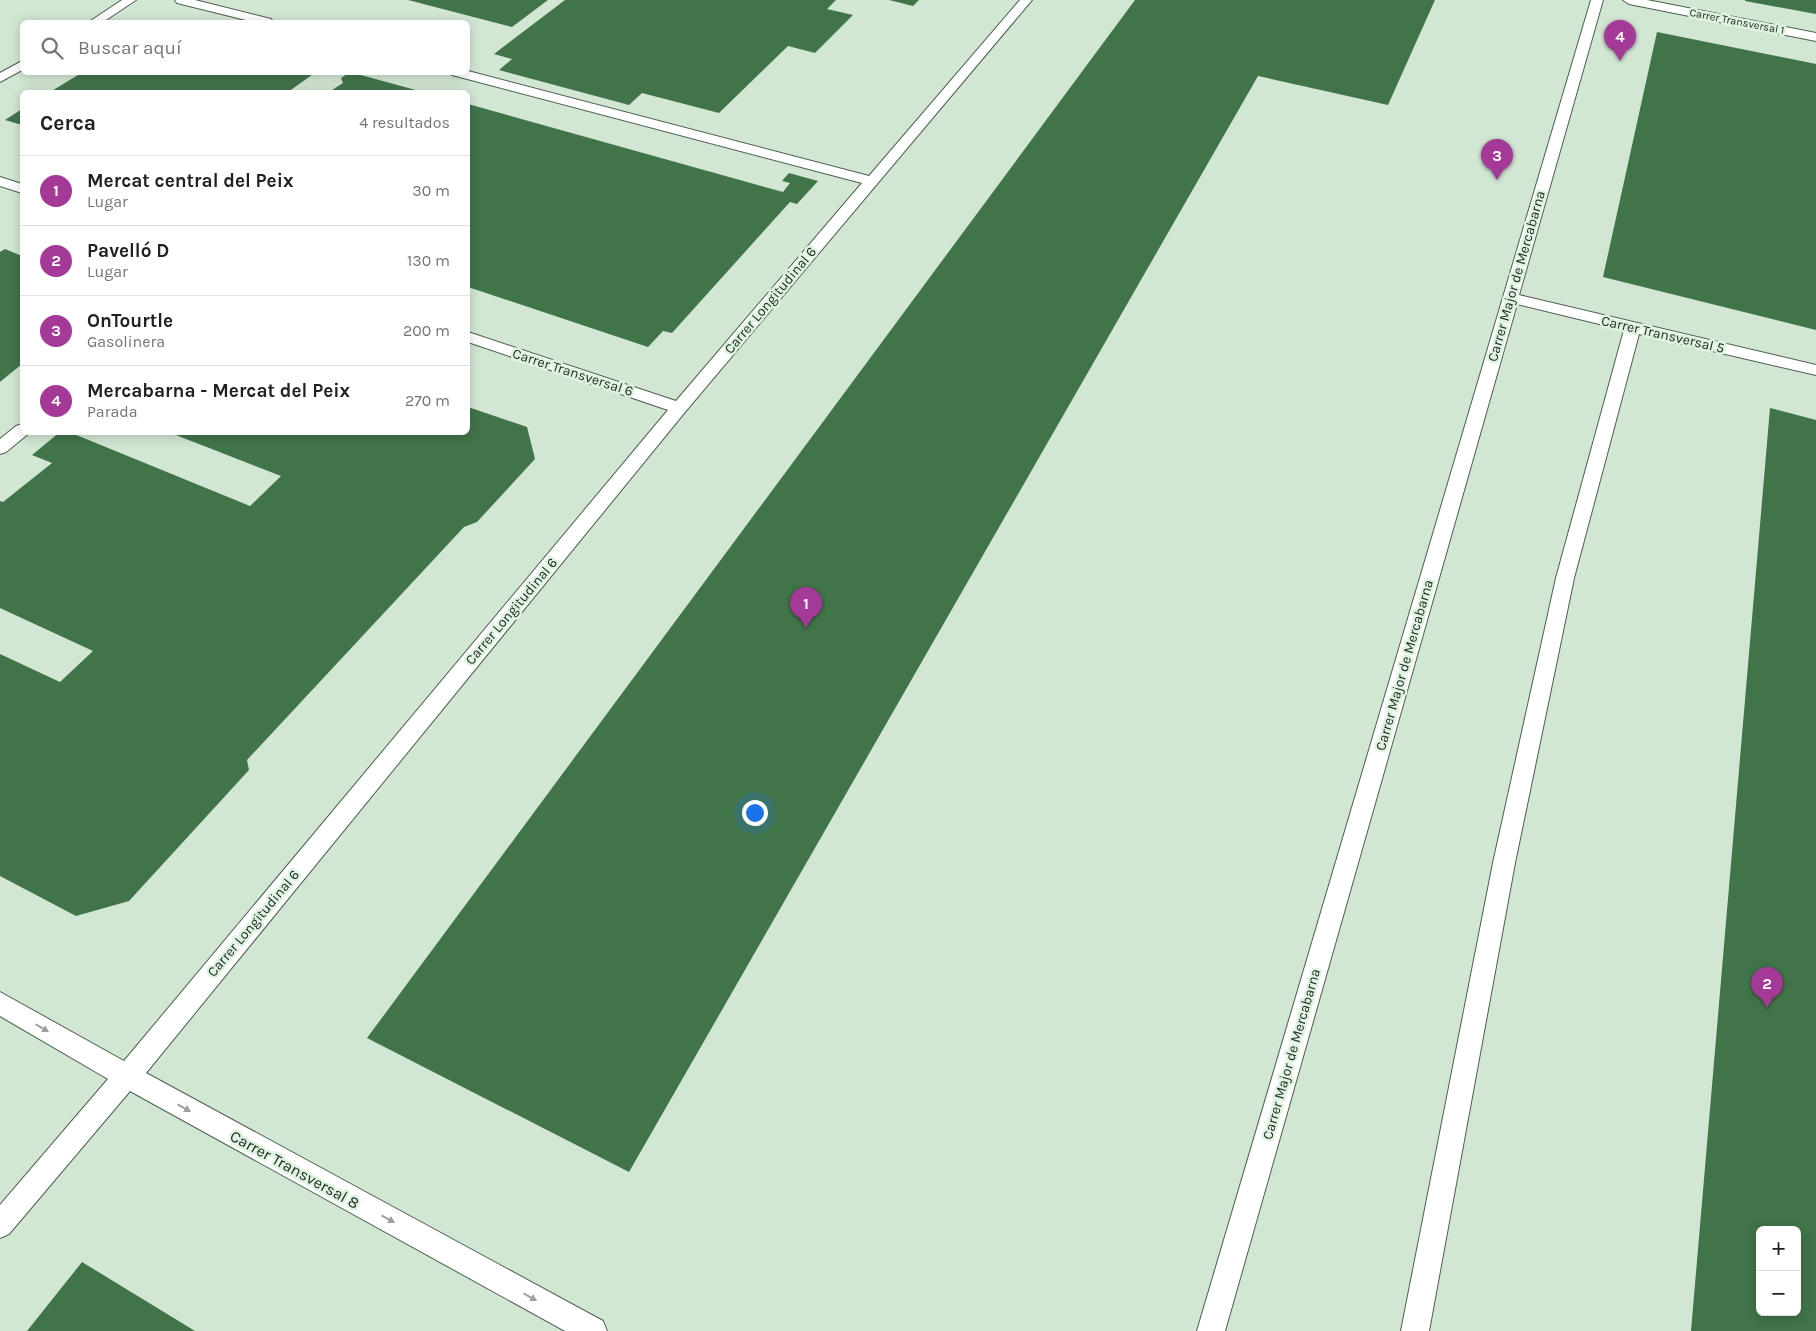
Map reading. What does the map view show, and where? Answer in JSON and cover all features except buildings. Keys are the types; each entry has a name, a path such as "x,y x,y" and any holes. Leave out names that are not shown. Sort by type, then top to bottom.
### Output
{"lane":[{"path":"98,20 130,0"},
{"path":"181,0 259,20"},
{"name":"Carrer Longitudinal 6","path":"0,1225 126,1076 679,408 1026,0"},
{"name":"Carrer Major de Mercabarna","path":"1212,1331 1597,0"},
{"name":"Carrer Transversal 1","path":"1629,0 1816,37"},
{"path":"0,78 20,66"},
{"path":"468,75 870,182"},
{"path":"0,181 20,188"},
{"name":"Carrer Transversal 5","path":"1510,298 1816,370"},
{"path":"1415,1331 1504,863 1565,578 1633,327"},
{"name":"Carrer Transversal 6","path":"470,338 679,408"},
{"path":"0,448 20,432"},
{"name":"Carrer Transversal 8","path":"0,1003 126,1076 593,1331"}],"place":[{"name":"Mercabarna - Mercat del Peix","path":"1620,61"},
{"name":"OnTourtle","path":"1497,180"},
{"name":"Mercat central del Peix","path":"806,628"},
{"name":"Pavelló D","path":"1767,1008"}]}
